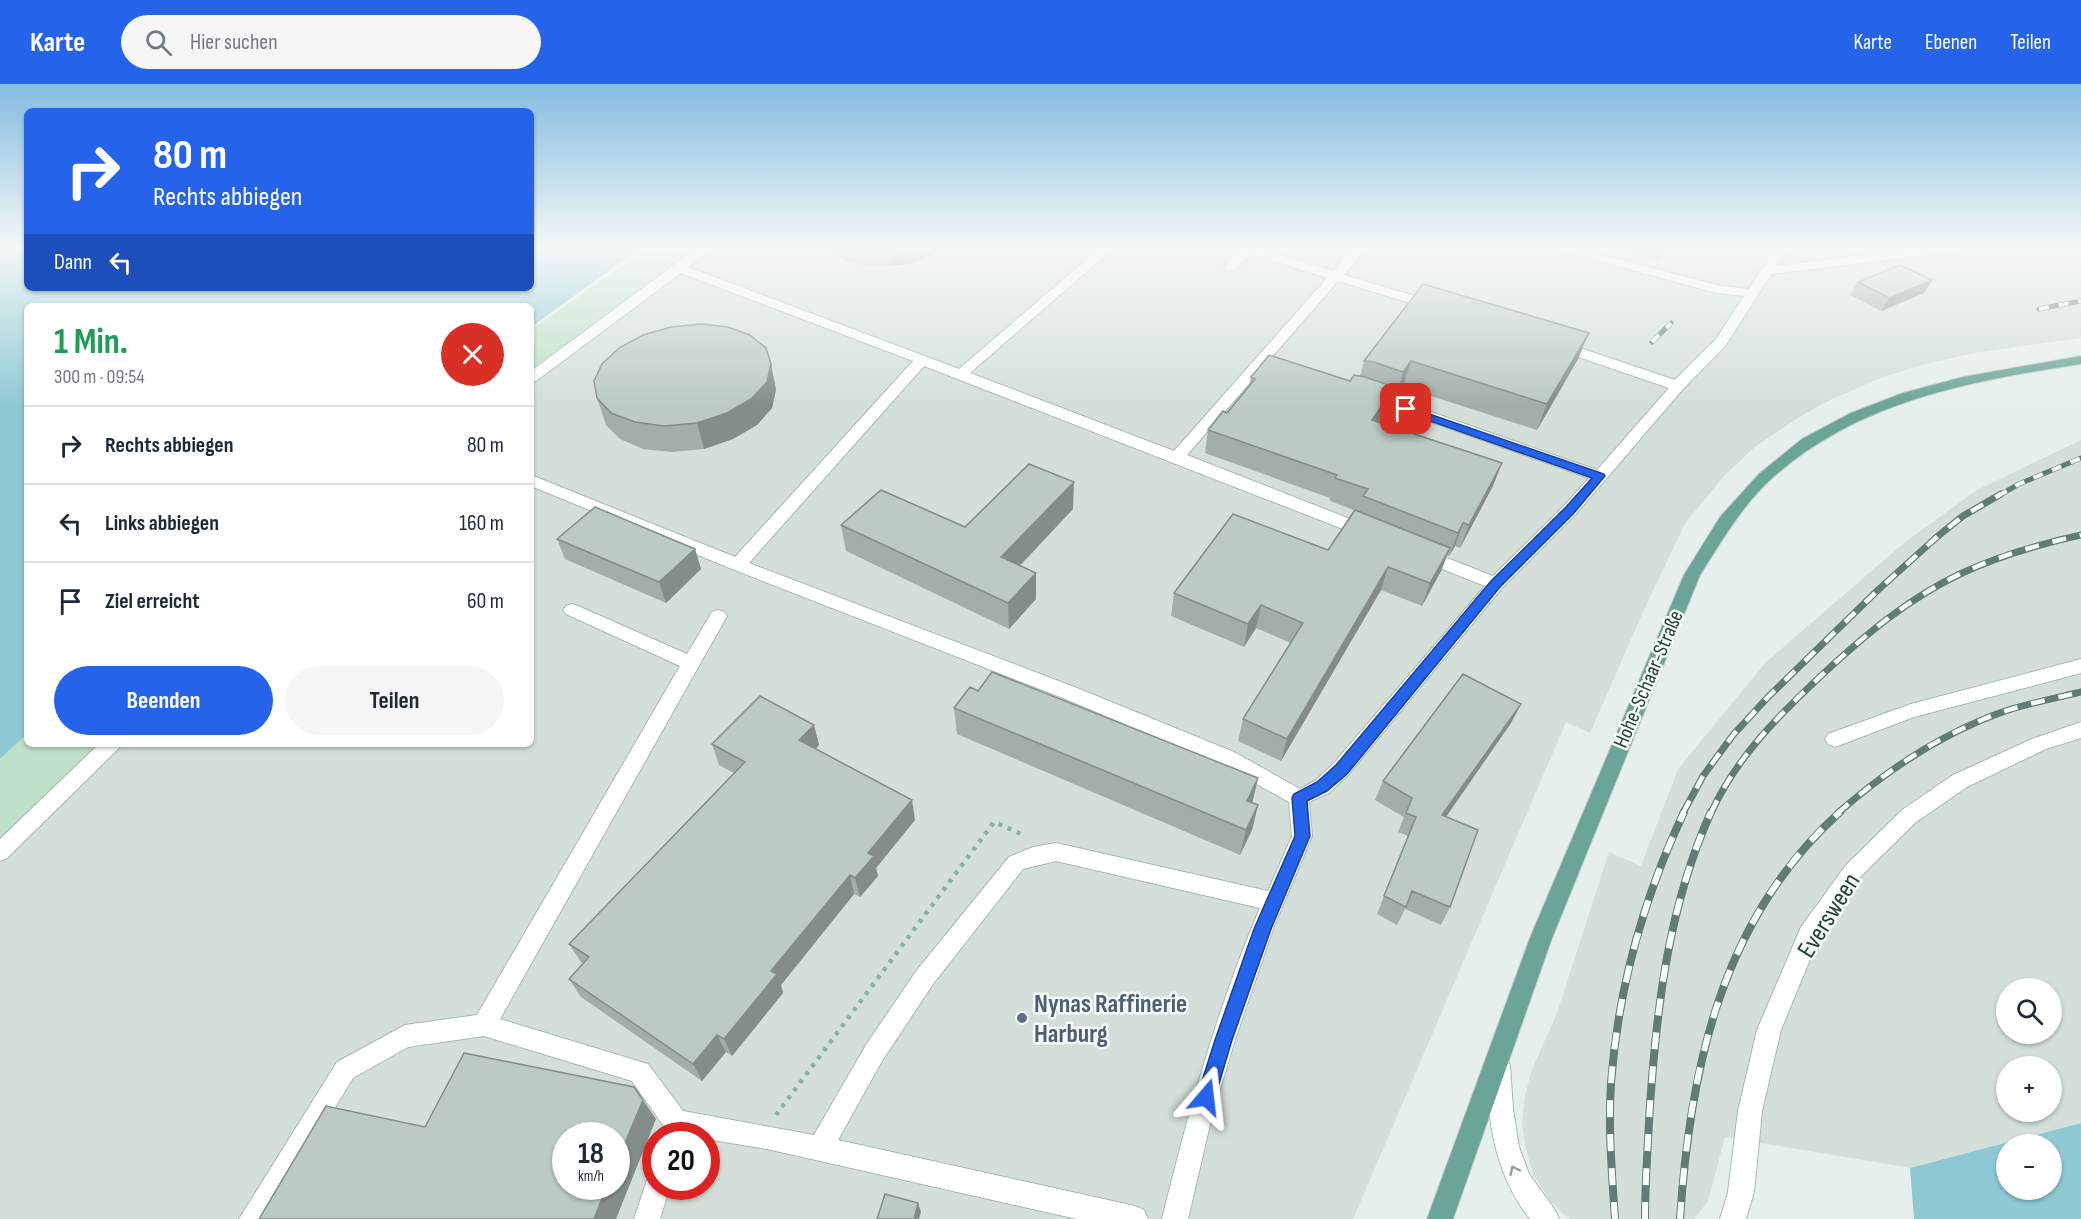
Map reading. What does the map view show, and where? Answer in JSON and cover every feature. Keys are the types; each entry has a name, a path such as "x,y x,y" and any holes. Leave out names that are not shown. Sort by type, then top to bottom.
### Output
{"main road":[{"name":"Hohe-Schaar-Straße","path":"1442,1217 1541,938 1687,586 1705,549 1726,518 1778,463 1801,446 1848,418 1941,385 1983,375 2081,360"}],"street":[{"path":"534,376 637,300"},
{"path":"763,300 959,376 1178,456 1386,540"},
{"path":"959,376 1048,300"},
{"path":"1178,456 1315,300"},
{"path":"1413,300 1449,311"},
{"path":"1299,798 1322,787 1341,769 1496,584 1570,510 1678,386 1721,342 1747,300"},
{"path":"1550,343 1678,386"},
{"path":"738,565 921,361"},
{"path":"1259,364 1278,370"},
{"path":"1353,392 1362,393 1518,450 1599,476"},
{"path":"534,481 738,565 1070,693 1227,758 1299,798"},
{"path":"1408,549 1496,584"},
{"path":"572,610 691,663"},
{"path":"484,1025 718,616"},
{"path":"1835,739 1911,711 2081,666"},
{"name":"Eversween","path":"1733,1219 1741,1192 1750,1111 1769,1030 1809,934 1853,870 1909,816 1960,781 2039,744 2081,730"},
{"path":"0,852 108,747"},
{"path":"1175,1219 1200,1116 1223,1040 1274,902 1302,836 1299,798"},
{"path":"820,1149 874,1053 924,977 1016,863 1033,856 1056,852 1274,902"},
{"path":"252,1219 345,1070 405,1036 484,1025 640,1072 670,1122"},
{"path":"1498,1058 1501,1124 1508,1157 1523,1187 1546,1219"},
{"path":"720,1135 820,1149 1136,1219"},
{"path":"647,1219 653,1200"}],"shaded area":[{"path":"634,300 2081,300 2081,338 1974,353 1925,364 1883,377 1832,399 1801,416 1756,446 1725,475 1686,522 1646,605 1590,733 1566,722 1353,1219 0,1219 0,846 102,747 534,747 534,375"},
{"path":"2081,440 2081,1123 2039,1134 1996,1134 1996,1145 1910,1168 1725,1137 1708,1201 1694,1219 1569,1219 1551,1202 1533,1175 1522,1124 1525,1096 1531,1072 1557,1013 1609,852 1641,866 1678,769 1766,662 1905,542 1977,490"}],"green space":[{"path":"573,300 634,300 534,375 534,328"},
{"path":"24,737 24,747 102,747 0,846 0,759"}],"water":[{"path":"0,300 569,300 534,325 534,303 24,303 24,737 0,759"},
{"path":"2081,1123 2081,1219 1914,1219 1910,1168 1996,1145 1996,1200 2062,1200 2062,1134 2039,1134"}],"building":[{"path":"1411,300 1477,300 1589,333 1547,404 1411,361 1403,372 1364,361"},
{"path":"701,324 728,327 750,335 766,348 771,364 767,382 751,399 727,413 697,423 664,426 635,422 611,413 597,398 594,381 602,364 619,348 643,335 671,327"},
{"path":"1269,355 1350,381 1354,375 1394,387 1372,420 1502,463 1469,525 1463,523 1458,533 1363,496 1368,489 1335,478 1337,475 1208,430 1223,411 1227,413 1255,379 1251,377"},
{"path":"1029,464 1074,482 1001,557 1036,573 1008,603 841,525 881,490 965,527"},
{"path":"595,507 695,549 659,582 557,539"},
{"path":"1355,510 1450,548 1430,583 1388,567 1287,739 1243,719 1303,623 1261,605 1248,624 1174,593 1233,514 1328,550"},
{"path":"992,672 1258,778 1247,801 1258,805 1246,830 954,708 970,687 978,691"},
{"path":"1463,674 1521,704 1442,815 1478,830 1450,907 1412,891 1406,907 1384,896 1416,817 1406,813 1412,798 1383,781"},
{"path":"760,696 814,725 799,740 912,800 868,853 874,856 855,878 850,875 771,971 777,974 724,1039 717,1035 693,1064 569,979 589,957 569,944 745,762 712,744"},
{"path":"464,1053 634,1087 643,1100 630,1131 630,1122 552,1122 552,1200 601,1200 594,1219 259,1219 326,1106 425,1127"},
{"path":"885,1194 918,1203 914,1219 877,1219"}],"railway":[{"path":"2039,309 2081,301"},
{"path":"1652,342 1671,323"},
{"path":"1998,496 2019,484 2081,458"},
{"path":"1683,813 1703,776 1733,735 1768,697 1878,590 1938,536 1963,516 2001,494"},
{"path":"1711,813 1733,773 1760,737 1807,689 1888,618 1923,594 1974,568 2019,551 2081,535"},
{"path":"1838,813 1896,767 1959,730 2005,711 2081,692"},
{"path":"1615,1219 1610,1100 1620,1013 1645,910 1684,812"},
{"path":"1645,1219 1650,1105 1661,992 1675,919 1697,847 1711,812"},
{"path":"1680,1219 1685,1162 1704,1051 1720,998 1740,947 1767,899 1800,854 1840,812"}],"place":[{"name":"Nynas Raffinerie Harburg","path":"1022,1018"}],"route":[{"path":"1206,1097 1223,1040 1262,929 1302,836 1299,798 1322,787 1341,769 1496,584 1570,510 1599,476 1518,450 1406,409"}]}
